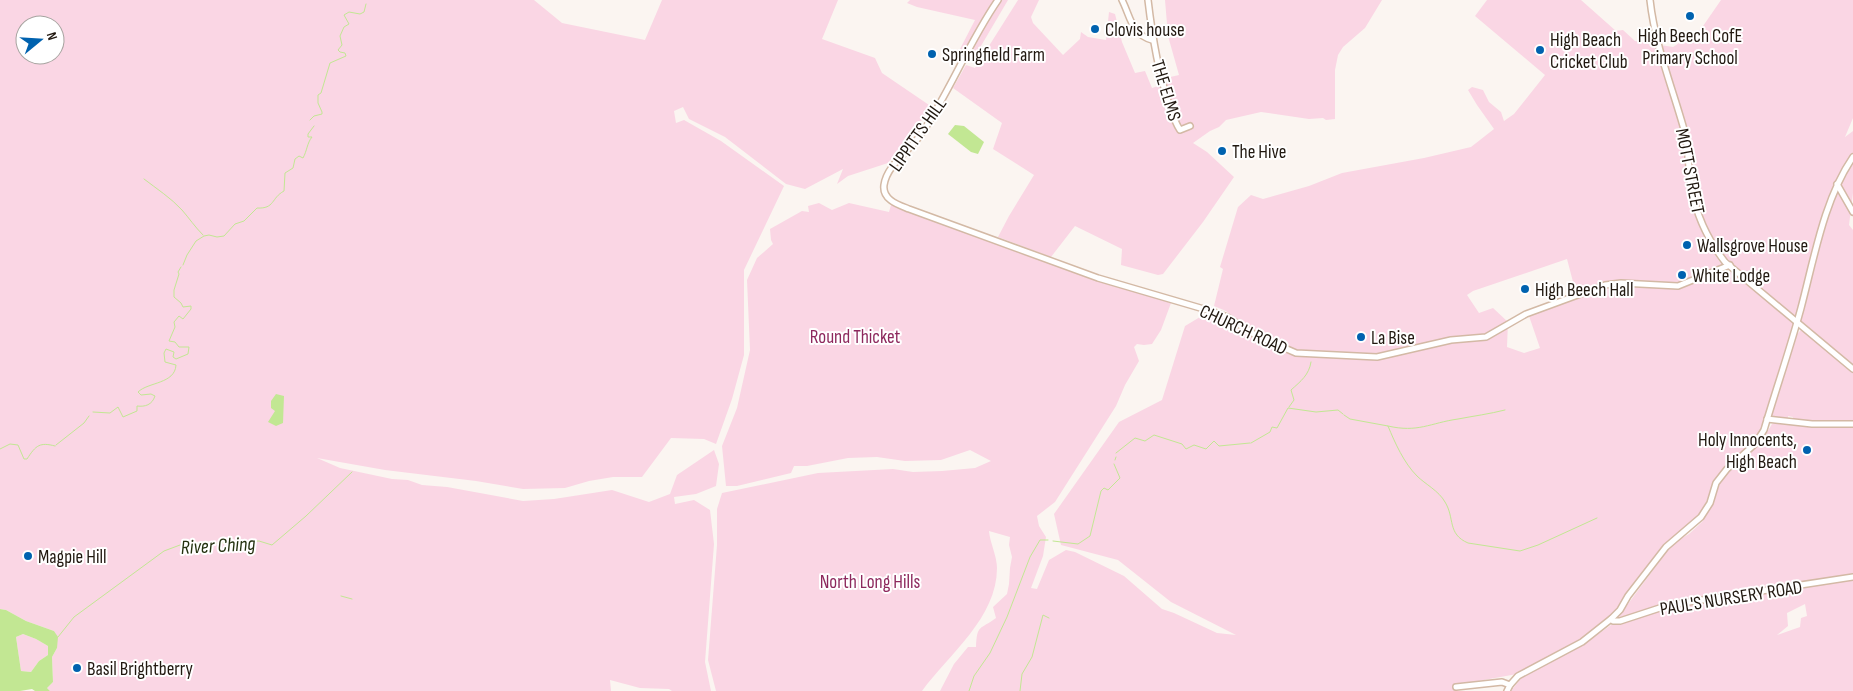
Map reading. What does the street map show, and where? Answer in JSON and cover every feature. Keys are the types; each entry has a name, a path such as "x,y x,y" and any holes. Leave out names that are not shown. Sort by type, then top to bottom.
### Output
{"street":[{"name":"LIPPITTS HILL","path":"884,191 887,176 893,166 921,135 948,91 982,24 998,0"},
{"name":"THE ELMS","path":"1122,0 1137,33 1144,38 1152,40"},
{"name":"THE ELMS","path":"1148,0 1152,40 1162,84 1174,120 1180,130 1190,126"},
{"name":"MOTT STREET","path":"1650,0 1659,50 1685,136 1692,191 1700,221 1710,242 1730,266 1853,369"},
{"path":"1507,691 1518,676 1582,642 1611,619 1620,610 1628,596 1666,547 1701,517 1710,503 1716,483 1727,469 1755,444 1764,430 1797,323 1825,220 1838,184 1853,157"},
{"path":"1838,184 1853,212"},
{"name":"CHURCH ROAD","path":"884,191 888,198 902,206 1098,278 1214,312 1227,317 1257,336 1288,350 1305,354 1377,357 1451,340 1486,337 1526,314 1605,285 1621,283 1678,286 1730,266"},
{"path":"1767,419 1812,424 1853,424"},
{"name":"PAUL'S NURSERY ROAD","path":"1611,619 1613,621 1620,621 1669,605 1853,577"},
{"path":"1456,687 1502,682 1510,685"}],"green space":[{"path":"0,0 534,0 562,23 645,40 662,0 838,0 822,39 875,58 882,73 932,107 888,163 848,176 837,184 843,169 805,189 786,184 725,137 689,119 683,107 674,111 676,123 684,120 721,141 784,186 744,270 744,355 732,399 716,444 704,439 671,438 642,477 613,477 565,488 523,489 476,481 385,470 317,458 340,468 392,479 408,480 422,485 447,487 523,501 554,499 612,490 649,502 670,494 677,475 714,450 719,464 716,486 696,494 674,497 675,504 694,500 710,510 714,544 705,662 711,691 672,691 669,689 640,688 610,680 611,691 50,691 47,688 53,682 52,657 57,648 57,637 54,631 26,621 6,610 0,609"},
{"path":"910,0 1008,0 972,58 960,49 975,20 917,7 907,3"},
{"path":"1018,0 1039,0 1031,17 1033,23 1063,55 1080,39 1081,32 1088,37 1106,40 1109,12 1115,14 1122,42 1135,73 1145,71 1152,88 1167,83 1166,78 1179,75 1168,36 1165,0 1382,0 1365,28 1343,47 1338,55 1335,70 1335,119 1309,119 1261,112 1226,120 1219,127 1193,143 1207,152 1234,177 1203,222 1163,274 1158,275 1121,265 1122,249 1075,226 1051,257 998,237 1034,175 993,149 1002,123 953,88 966,65 975,68"},
{"path":"1487,0 1581,0 1616,31 1623,30 1635,41 1673,47 1701,29 1721,0 1853,0 1853,118 1845,137 1853,131 1853,193 1849,225 1853,230 1853,367 1801,321 1800,317 1824,229 1797,316 1795,317 1729,263 1712,241 1695,207 1699,224 1707,242 1728,272 1735,273 1795,324 1764,424 1755,439 1724,468 1718,476 1700,515 1672,540 1618,611 1577,642 1517,674 1456,685 1457,691 940,691 954,664 968,647 976,647 977,634 980,628 996,618 993,607 1007,594 1012,557 1009,545 1010,537 989,531 997,568 995,586 989,603 970,634 922,691 716,691 708,660 717,545 717,509 722,493 818,473 893,469 913,472 942,471 975,468 991,461 970,450 941,460 905,461 877,457 848,458 807,466 794,466 791,473 737,486 726,486 722,446 737,408 750,350 747,280 757,258 773,244 770,229 802,211 809,212 808,206 819,203 832,210 849,203 889,212 891,205 1005,247 1171,303 1161,330 1152,344 1137,344 1134,347 1139,361 1125,385 1116,406 1055,502 1037,516 1039,526 1046,537 1043,556 1031,588 1037,589 1049,560 1066,550 1075,552 1124,576 1162,609 1217,633 1236,635 1171,602 1118,560 1061,545 1054,514 1119,422 1162,400 1185,326 1205,314 1236,319 1226,311 1214,306 1223,269 1220,267 1238,207 1251,195 1263,199 1309,186 1342,173 1471,147 1494,129 1468,90 1472,87 1483,90 1489,102 1501,112 1504,121 1514,114 1545,75 1475,16","holes":["1567,259 1577,297 1529,316 1540,348 1524,353 1507,347 1508,322 1493,308 1479,313 1467,295 1473,291"]},
{"path":"1801,330 1853,370 1853,422 1793,421 1793,417 1788,416 1788,420 1773,416 1772,414 1796,335"},
{"path":"1772,424 1853,427 1853,691 1511,691 1522,677 1584,644 1614,623 1673,543 1689,534 1702,522 1710,509 1722,478 1729,469 1763,439","holes":["1805,604 1807,616 1801,618 1800,627 1777,635 1788,626 1787,613"]},
{"path":"23,634 48,646 48,655 39,661 31,672 21,671 16,637"}],"shaded area":[{"path":"955,125 964,126 984,142 978,154 971,152 948,134"},
{"path":"276,394 284,396 283,423 276,426 268,422 275,411 271,408 271,401"},
{"path":"0,609 54,631 58,637 57,648 52,657 53,682 47,688 50,691 35,691 32,689 0,691","holes":["23,634 48,646 48,655 39,661 31,672 21,671 16,637"]}],"waterway":[{"path":"310,120 314,116 322,114 318,103 318,95 321,93 330,63 346,56 345,53 338,50 342,45 340,36 344,27 349,24 344,15 349,12 360,14 364,12 366,4"},
{"path":"183,265 196,241 209,235 224,236 235,224 244,221 257,208 270,205 284,191 285,173 293,168 295,159 299,156 303,158 312,137 308,137 308,134 314,126"},
{"path":"144,179 178,206 203,235"},
{"path":"93,412 110,413 118,407 123,417 137,411 137,406 148,405 155,396 151,394 141,395 138,392 171,376 176,365 165,362 164,353 166,349 174,352 173,357 176,359 188,354 189,347 179,347 175,342 169,341 175,327 174,322 179,316 183,319 191,309 191,306 183,307 174,297 178,272 181,267"},
{"path":"1289,407 1294,400 1291,390 1301,381 1311,362"},
{"path":"1251,443 1270,432 1272,427 1277,428 1288,408 1316,412 1338,410 1343,414"},
{"path":"1388,426 1398,428 1424,427 1505,410"},
{"path":"1344,415 1350,419 1388,426 1408,465 1417,476 1442,498 1448,508 1454,530 1461,539 1468,543 1520,551 1538,545 1597,518"},
{"path":"56,445 84,423 89,416"},
{"path":"1116,453 1135,438 1145,441 1154,435 1182,444 1186,449 1194,445 1206,449 1214,441 1219,446 1250,443"},
{"path":"0,449 10,444 18,445 24,459 27,459 39,446 46,444 55,446"},
{"path":"1053,541 1078,544 1090,536 1101,491 1104,488 1108,490 1120,478 1114,464"},
{"name":"River Ching","path":"58,637 74,617 164,551 180,545 259,541 272,545 352,472"},
{"path":"969,691 974,676 990,653 1007,617 1030,557 1040,540 1048,540"},
{"path":"341,596 352,599"},
{"path":"1020,691 1022,674 1032,657 1043,615 1049,618"}],"place":[{"name":"High Beech CofE Primary School","path":"1690,16"},
{"name":"Clovis house","path":"1095,29"},
{"name":"High Beach Cricket Club","path":"1540,50"},
{"name":"Springfield Farm","path":"932,54"},
{"name":"The Hive","path":"1222,151"},
{"name":"Wallsgrove House","path":"1687,245"},
{"name":"White Lodge","path":"1682,275"},
{"name":"High Beech Hall","path":"1525,289"},
{"name":"La Bise","path":"1361,337"},
{"name":"Holy Innocents, High Beach","path":"1807,450"},
{"name":"Magpie Hill","path":"28,556"},
{"name":"Basil Brightberry","path":"77,668"}],"park label":[{"name":"Round Thicket","path":"855,336"},
{"name":"North Long Hills","path":"870,581"}]}
